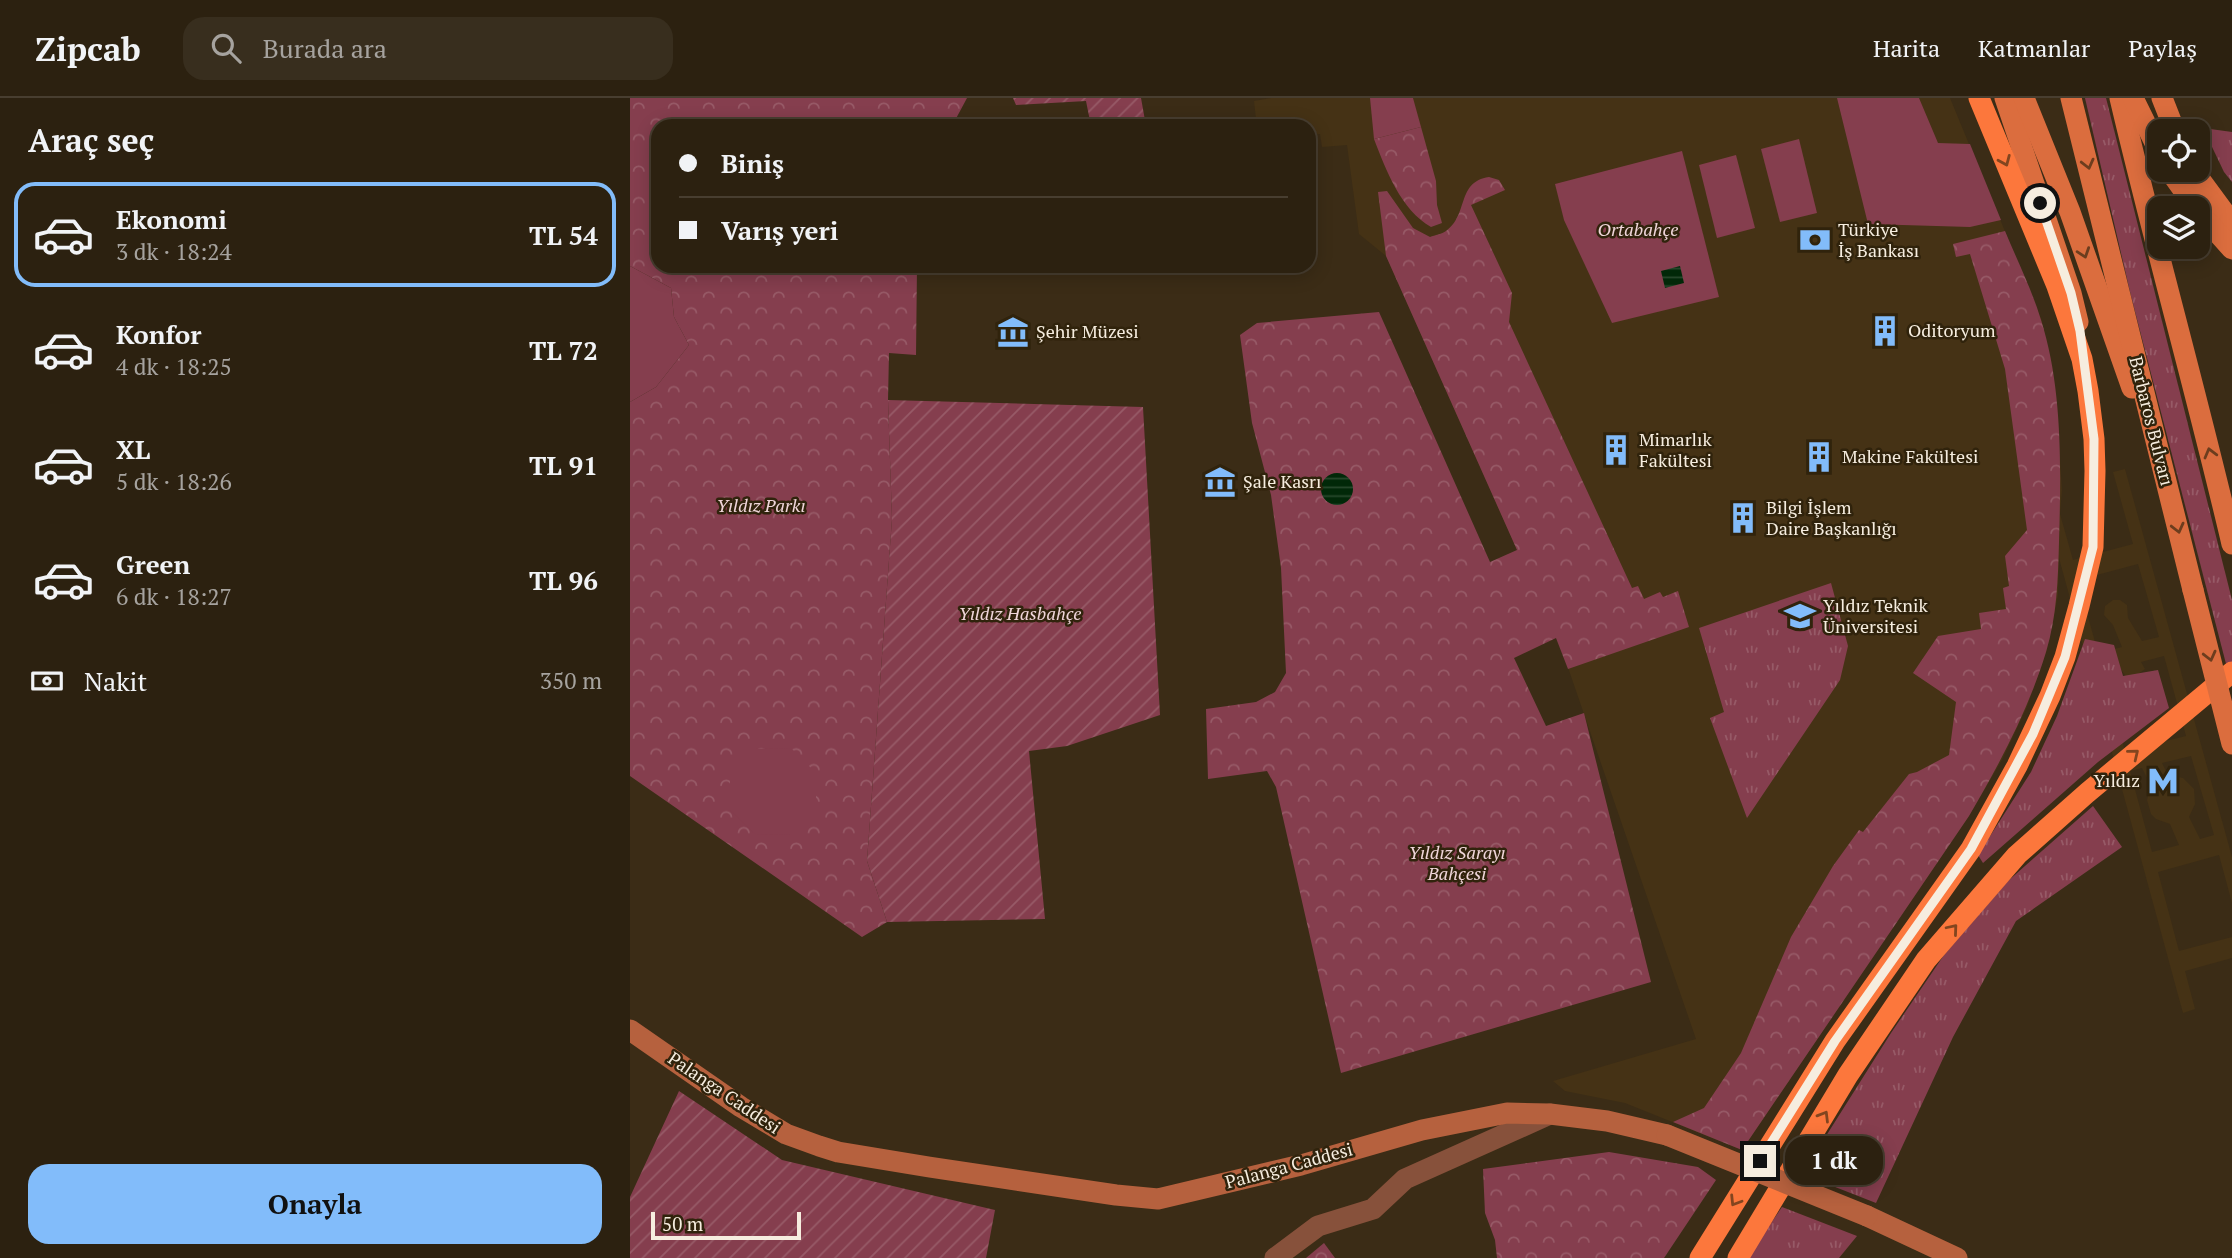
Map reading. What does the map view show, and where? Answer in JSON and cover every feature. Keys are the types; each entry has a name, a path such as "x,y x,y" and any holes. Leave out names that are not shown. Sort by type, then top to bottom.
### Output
{"highway":[{"path":"1700,1258 1835,1041 1971,849 2017,766 2050,696 2076,618 2093,547 2094,439 2082,359 2045,253 1979,98"},
{"path":"1738,1258 1848,1075 1926,960 2017,855 2041,832 2232,672"}],"main road":[{"path":"2005,98 2071,293 2080,331 2082,359"},
{"path":"2024,98 2070,212 2129,384 2150,417"},
{"name":"Barbaros Bulvarı","path":"2071,98 2232,744"},
{"path":"2120,98 2148,219 2232,544"},
{"path":"2133,98 2147,127"},
{"path":"2162,98 2170,119"},
{"path":"2202,182 2232,223"},
{"path":"2210,224 2232,249"},
{"name":"Palanga Caddesi","path":"630,1030 741,1107 786,1134 838,1152 1054,1187 1158,1199 1301,1165 1422,1130 1507,1113 1549,1114 1638,1126 1667,1135 1867,1216 1957,1258"}],"street":[{"path":"1275,1258 1318,1226 1373,1209 1405,1179 1549,1114"}],"shaded area":[{"name":"Yıldız Teknik Üniversitesi","path":"1271,98 1950,98 2042,321 2055,387 2062,490 2060,514 2073,560 2133,544 2113,472 2125,469 2232,857 2232,903 2219,855 2158,872 2179,951 2232,937 2232,958 2185,971 2195,1009 2183,1013 2059,558 2058,595 2047,650 2027,707 2002,760 1969,816 1742,1150 1625,1103 1565,1091 1553,1081 1696,1039 1563,653 1386,256 1359,234 1347,145 1322,147 1320,134 1316,134 1316,119 1256,119 1254,101","holes":["2138,564 2159,637 2142,641 2128,618 2127,605 2120,600 2113,600 2105,606 2104,615 2113,625 2122,647 2098,653 2078,580","2164,656 2186,736 2125,751 2104,673 2120,668 2129,681 2145,669 2141,662","2191,756 2214,835 2200,839 2189,817 2195,804 2194,789 2183,778 2168,775 2162,763","2142,768 2151,786 2147,800 2151,814 2170,824 2179,845 2152,852 2130,771"]},
{"path":"1680,266 1684,283 1665,288 1661,271"},
{"path":"1337,473 1348,478 1353,489 1348,500 1337,505 1326,500 1321,489 1326,478"}],"green space":[{"name":"Yıldız Parkı","path":"630,98 967,98 956,119 651,119 651,273 917,273 916,355 889,353 892,519 867,861 887,922 862,937 630,776 630,402 656,387 689,345 674,317 671,288 630,266"},
{"path":"1013,98 1141,98 1145,119 1090,119 1086,101 1016,105"},
{"path":"1370,98 1413,98 1421,127 1374,139"},
{"path":"1837,98 1919,98 1938,143 1970,144 2001,220 1970,227 1868,224"},
{"path":"2085,98 2106,98 2232,600 2232,687 2131,296"},
{"path":"1421,127 1436,181 1437,205 1442,223 1431,227 1420,220 1403,200 1389,176 1374,139"},
{"path":"2210,129 2232,132 2232,182 2224,172 2210,143"},
{"path":"1799,139 1817,213 1780,222 1761,149"},
{"name":"Ortabahçe","path":"1682,151 1719,297 1612,323 1564,220 1555,184"},
{"path":"1736,155 1755,228 1717,238 1699,165"},
{"name":"Yıldız Sarayı Bahçesi","path":"1489,177 1499,180 1505,190 1471,205 1512,293 1509,322 1632,588 1638,586 1644,599 1660,592 1663,597 1678,591 1689,627 1568,669 1556,638 1514,658 1546,726 1584,713 1651,982 1341,1073 1276,787 1267,771 1208,779 1206,709 1256,702 1275,692 1286,673 1281,568 1271,495 1252,423 1240,335 1257,323 1379,312 1490,562 1517,550 1386,256 1378,192 1387,191 1413,228 1430,237 1444,232 1453,224 1472,185"},
{"path":"2005,231 2041,320 2057,402 2060,458 2058,570 2055,611 2046,652 2031,695 2012,736 1969,816 1742,1150 1673,1122 1704,1108 1741,1053 1791,937 1833,866 1859,830 1863,832 1909,774 1949,755 1956,702 1913,673 1938,636 1981,629 1979,613 2006,609 2003,588 2009,586 2005,556 2027,530 2005,369 1970,254 1956,257 1953,244"},
{"path":"630,266 671,288 674,317 689,345 656,387 630,402"},
{"name":"Yıldız Hasbahçe","path":"888,400 1143,407 1160,715 1067,746 1029,751 1045,919 887,922 867,861 892,519"},
{"path":"1831,583 1848,646 1840,680 1747,818 1710,718 1724,712 1699,628"},
{"path":"2085,639 2114,645 2123,676 2158,670 2169,708 2098,762 1983,863 1978,855 2031,772 2057,716"},
{"path":"791,748 816,773 816,809 791,834 756,835 730,810 730,774 755,749"},
{"path":"2093,806 2122,847 2016,921 1953,1037 1876,1203 1802,1174 1944,955 2008,881"},
{"path":"679,1091 782,1160 995,1210 986,1258 630,1258 630,1197"},
{"path":"1609,1152 1698,1167 1716,1180 1664,1258 1497,1258 1495,1240 1485,1213 1483,1169"},
{"path":"1782,1207 1857,1236 1839,1258 1747,1258"},
{"path":"1324,1243 1335,1258 1306,1258"}],"place":[{"name":"Türkiye İş Bankası","path":"1815,240"},
{"name":"Oditoryum","path":"1885,331"},
{"name":"Şehir Müzesi","path":"1013,332"},
{"name":"Mimarlık Fakültesi","path":"1616,450"},
{"name":"Makine Fakültesi","path":"1819,457"},
{"name":"Şale Kasrı","path":"1220,482"},
{"name":"Bilgi İşlem Daire Başkanlığı","path":"1743,518"},
{"name":"Yıldız Teknik Üniversitesi","path":"1800,616"},
{"name":"Yıldız","path":"2163,781"}],"route":[{"path":"1760,1161 1835,1041 1971,849 2033,734 2065,657 2093,547 2094,439 2080,331 2071,293 2040,203"}]}
